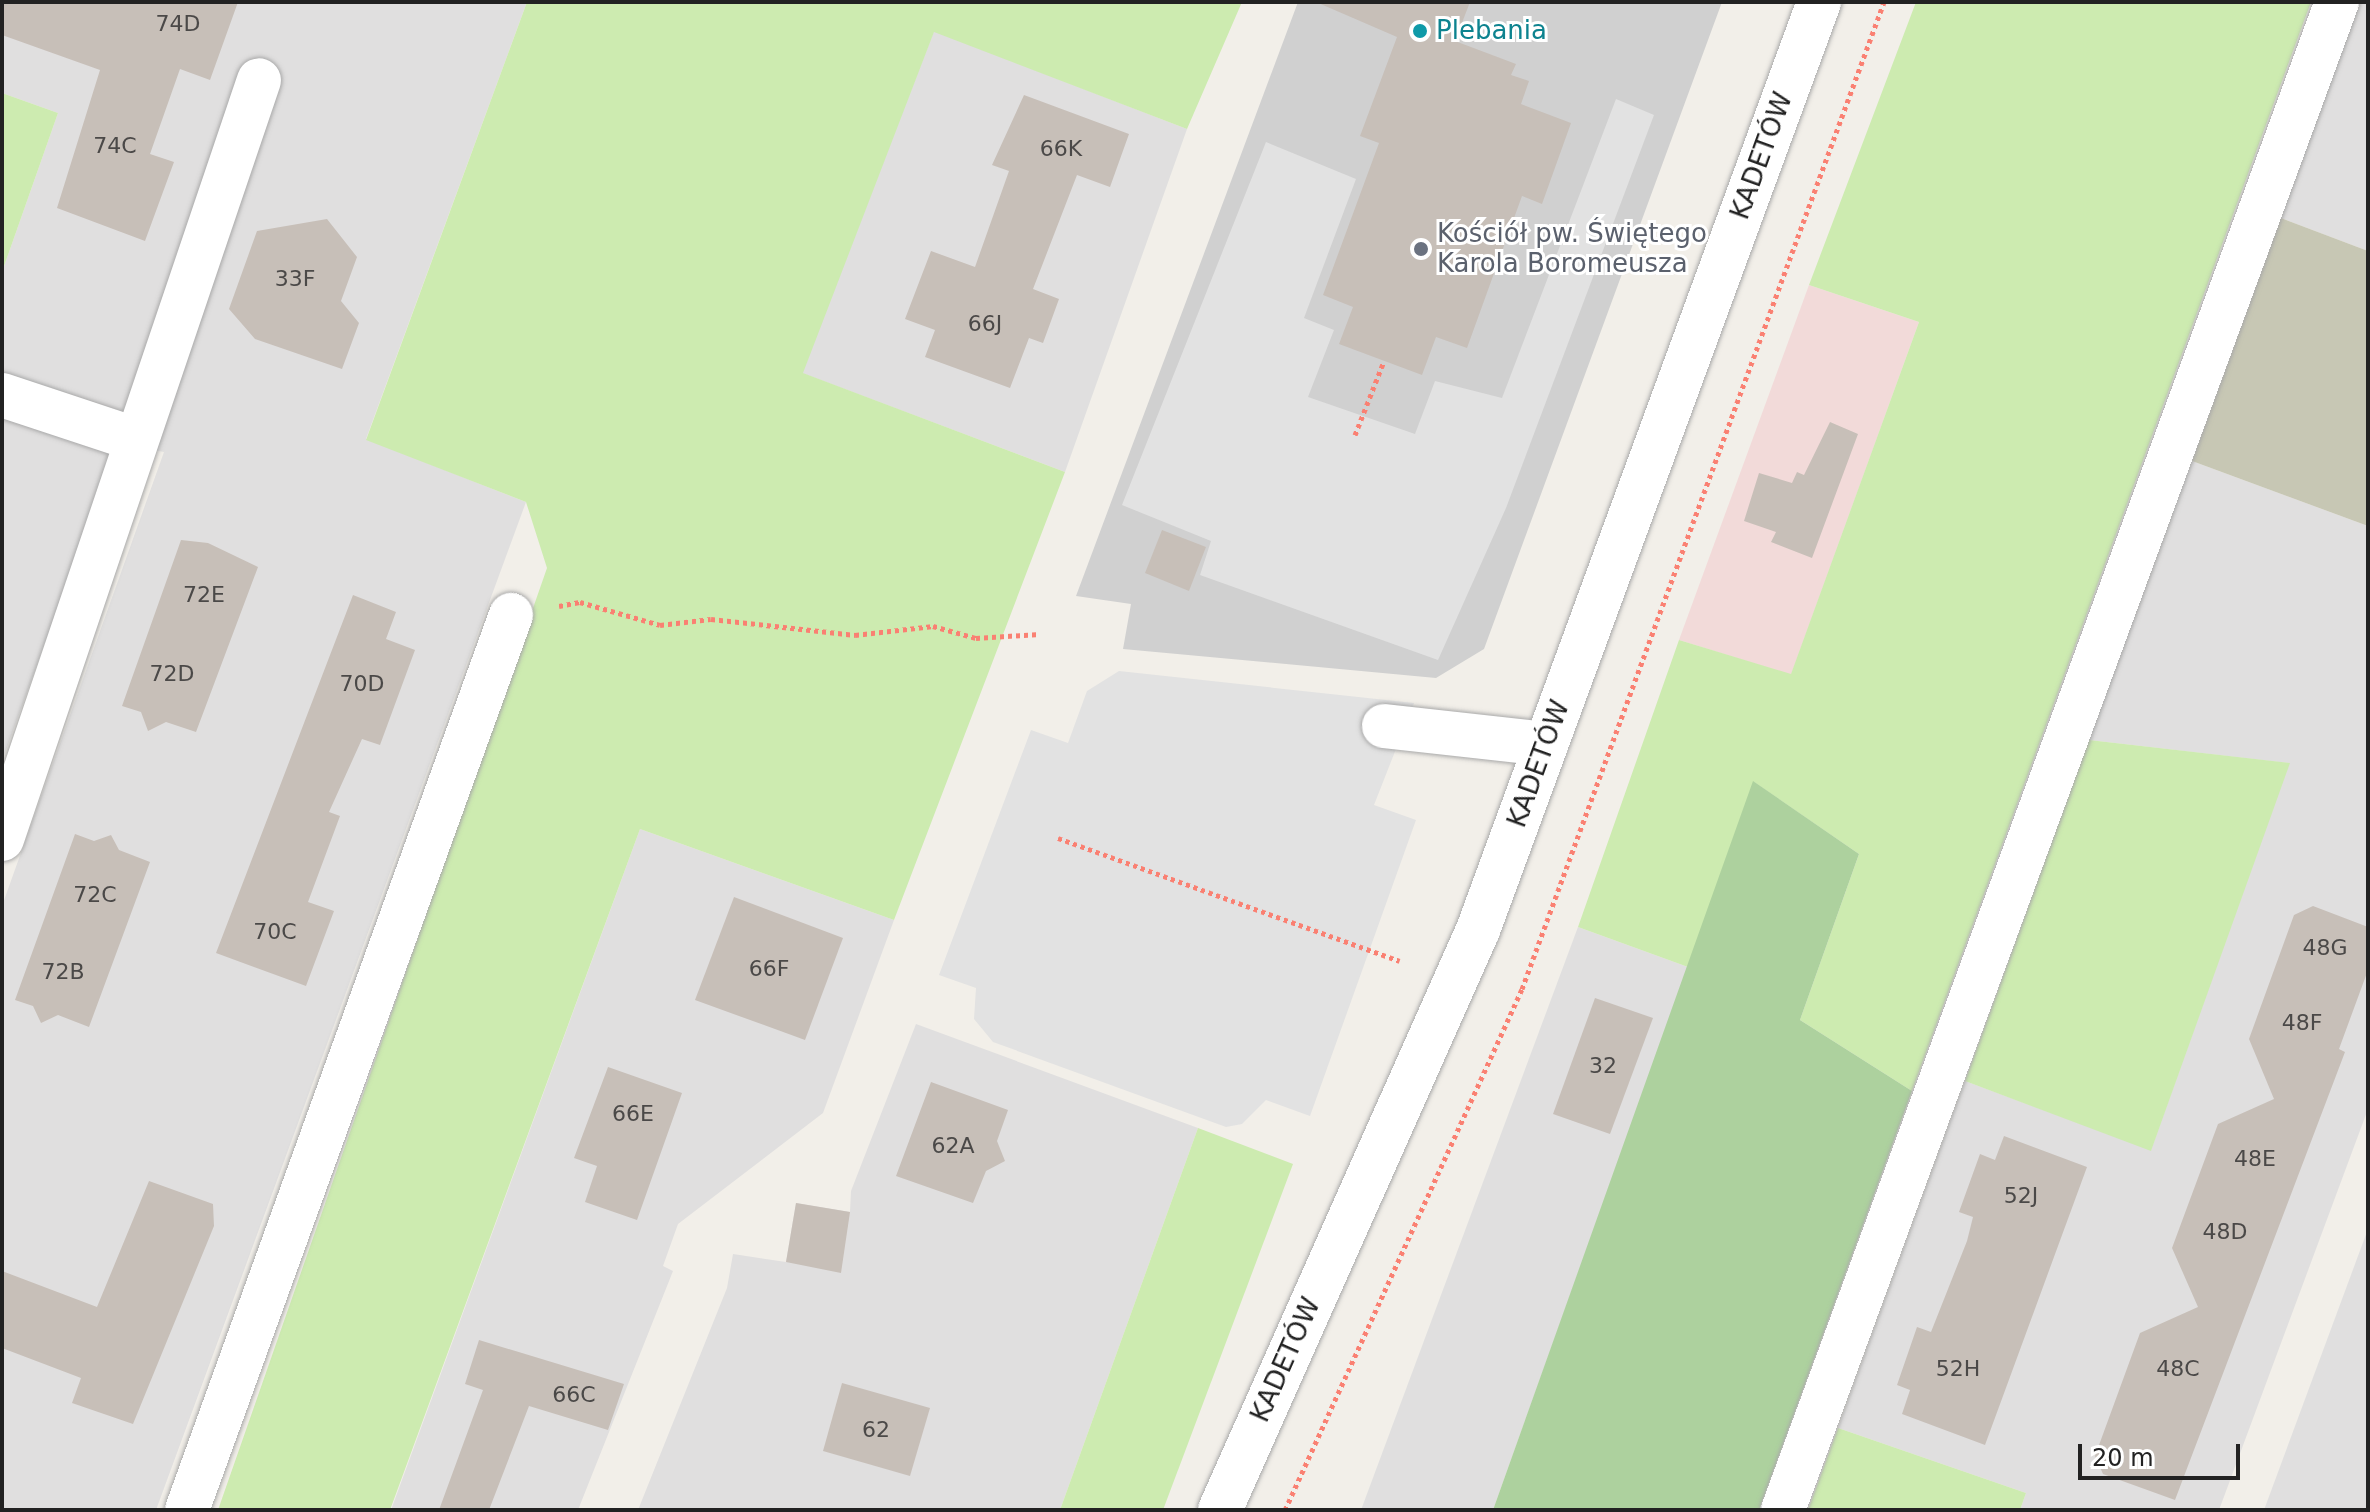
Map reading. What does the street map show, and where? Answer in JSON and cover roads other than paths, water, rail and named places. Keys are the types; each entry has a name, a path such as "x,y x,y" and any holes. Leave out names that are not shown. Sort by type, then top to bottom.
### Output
{"street":[{"name":"KADETÓW","path":"1220,1510 1478,930 1819,2"},
{"path":"1783,1510 2337,2"},
{"path":"2,839 132,438 259,80"},
{"path":"2,395 132,438"},
{"path":"187,1510 511,615"},
{"path":"1384,726 1546,744"}],"place":[{"name":"Plebania","path":"1420,31"},
{"name":"Kościół pw. Świętego Karola Boromeusza","path":"1421,249"}]}
